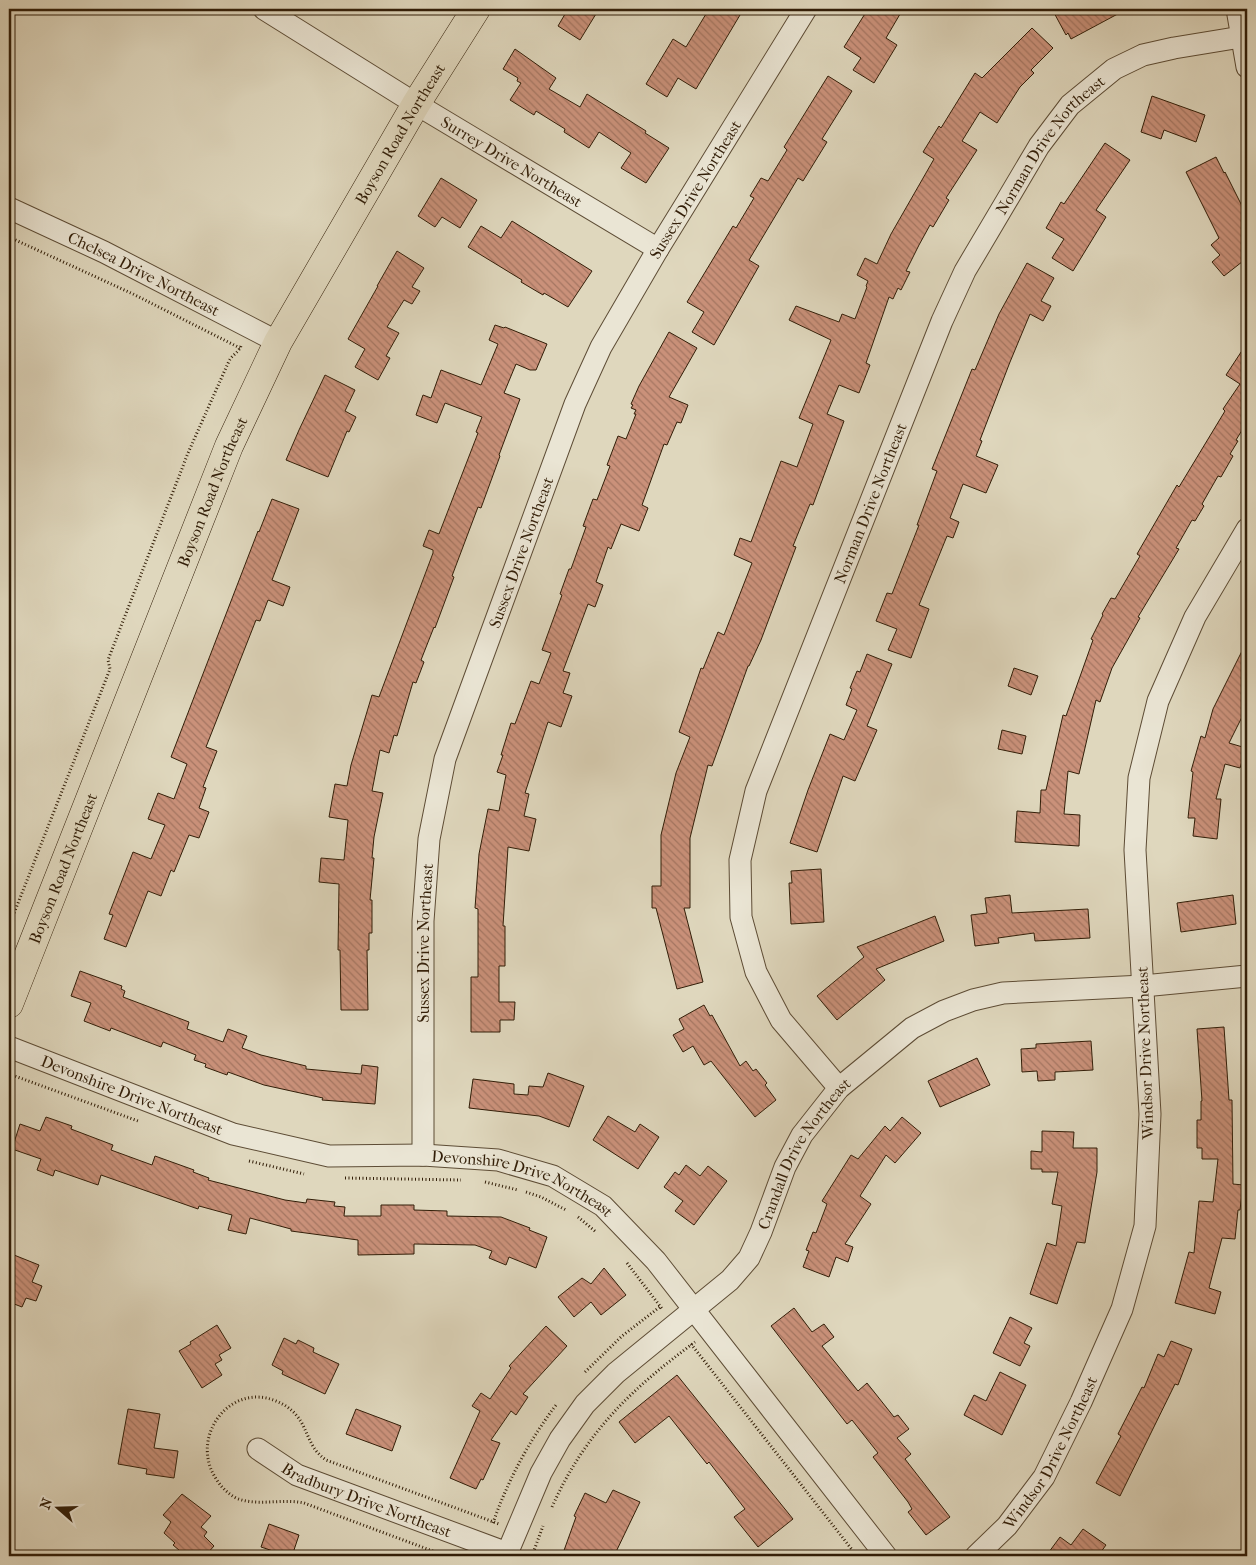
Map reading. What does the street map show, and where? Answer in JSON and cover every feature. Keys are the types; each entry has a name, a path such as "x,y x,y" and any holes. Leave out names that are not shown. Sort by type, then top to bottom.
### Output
{"main road":[{"name":"Boyson Road Northeast","path":"9,1004 229,446 278,342 416,104 476,9"}],"street":[{"name":"Surrey Drive Northeast","path":"264,9 416,104 658,249"},
{"name":"Sussex Drive Northeast","path":"423,1155 423,920 429,839 445,759 575,404 601,347 658,249 806,9"},
{"path":"1237,9 1247,67"},
{"name":"Norman Drive Northeast","path":"839,1088 781,1020 756,972 741,917 740,860 756,790 942,321 965,271 1039,146 1070,105 1114,69 1143,55 1241,37"},
{"name":"Chelsea Drive Northeast","path":"9,208 104,252 278,342"},
{"name":"Windsor Drive Northeast","path":"976,1556 1006,1526 1044,1477 1081,1402 1122,1310 1145,1226 1150,1114 1135,850 1139,778 1158,701 1195,617 1247,529"},
{"name":"Crandall Drive Northeast","path":"507,1555 540,1474 560,1439 585,1404 616,1373 730,1280 749,1258 761,1232 785,1167 802,1135 839,1088 912,1028 944,1011 973,1000 1003,993 1143,986 1247,976"},
{"name":"Devonshire Drive Northeast","path":"9,1047 233,1134 329,1156 423,1155 498,1160 553,1176 603,1206 656,1261 886,1556"},
{"name":"Bradbury Drive Northeast","path":"258,1449 298,1475 507,1555"}],"path":[{"path":"9,237 134,294 240,348"},
{"path":"9,926 110,669 108,660 188,453 229,361 238,353 244,341"},
{"path":"550,1510 580,1454 605,1421 638,1387 699,1338"},
{"path":"688,1340 857,1556"},
{"path":"532,1556 547,1517"}],"building":[{"path":"568,9 599,9 580,40 558,26"},
{"path":"709,9 729,9 740,15 696,89 678,78 667,97 646,84 673,39 686,47"},
{"path":"868,9 903,9 886,38 897,45 874,83 853,70 861,58 844,47"},
{"path":"1052,9 1127,9 1071,39 1068,33 1066,35"},
{"path":"1032,28 1053,48 1031,70 1034,73 1020,87 997,123 980,112 962,141 977,150 946,198 949,200 933,227 930,225 919,245 906,271 910,272 901,290 898,288 893,299 889,297 866,363 870,365 859,393 839,385 827,414 844,421 813,505 810,504 793,546 796,547 761,640 748,666 712,766 708,765 690,838 690,908 684,908 703,982 677,989 656,908 652,908 652,886 661,886 661,835 676,773 690,737 679,732 701,668 703,669 718,632 724,635 752,563 734,555 740,538 751,542 781,461 797,467 813,424 799,418 831,340 789,320 796,306 839,322 842,314 855,319 868,281 857,275 865,258 877,264 891,234 934,159 923,152 939,126 941,128 975,73 982,78"},
{"path":"515,49 556,78 549,89 580,107 587,94 646,131 645,133 669,148 646,183 621,168 631,153 599,132 589,148 564,132 565,129 536,111 534,115 510,100 521,83 517,81 518,78 503,69"},
{"path":"828,76 852,91 822,139 827,142 803,181 798,178 749,260 759,266 714,345 692,332 704,312 687,302 733,226 736,228 754,198 750,196 761,178 768,181 787,150 784,147"},
{"path":"1152,96 1205,115 1196,142 1164,130 1161,139 1141,132"},
{"path":"1105,143 1130,160 1096,210 1106,217 1073,271 1052,258 1064,239 1046,228 1061,202 1064,204"},
{"path":"1216,157 1247,216 1247,258 1224,276 1212,262 1220,255 1211,245 1219,238 1186,172"},
{"path":"441,178 477,200 460,228 442,217 435,227 418,216"},
{"path":"512,221 592,271 568,307 521,282 522,280 468,247 481,226 501,238"},
{"path":"397,251 424,268 412,287 420,291 412,304 404,300 387,327 399,333 386,356 390,358 378,380 355,367 365,349 348,339"},
{"path":"1027,263 1054,278 1041,301 1051,306 1043,321 1030,314 1010,362 980,440 982,441 976,456 998,465 986,493 963,484 950,518 959,522 953,538 947,536 919,605 929,609 911,658 888,650 897,629 876,621 887,593 892,594 919,525 917,525 937,471 932,469 972,369 975,370 999,314"},
{"path":"495,325 505,327 547,344 536,370 530,370 516,364 504,393 520,399 481,508 478,507 435,628 421,660 424,662 416,683 413,682 397,736 394,735 389,753 380,750 372,791 383,793 374,837 372,858 374,858 370,900 372,900 372,933 369,933 369,950 367,950 368,1010 341,1010 340,950 338,950 339,884 319,882 321,858 344,860 348,820 329,817 335,784 347,786 351,765 372,695 379,697 433,553 433,550 423,546 429,530 439,534 478,433 476,432 482,417 445,403 437,423 416,415 423,395 431,398 441,370 481,385 498,344 489,340"},
{"path":"669,332 697,348 669,397 688,405 681,423 677,422 667,445 664,444 642,505 648,508 639,531 621,524 611,549 608,547 596,582 603,585 595,607 588,604 563,671 570,673 563,693 572,696 561,727 548,722 525,793 529,794 524,816 536,819 529,851 508,847 503,926 505,926 505,966 499,966 499,1002 515,1002 514,1020 500,1020 500,1032 471,1032 471,977 478,977 478,909 475,908 479,854 488,809 499,811 506,775 497,772 503,755 501,755 511,723 515,724 531,681 539,684 551,653 542,650 562,595 560,594 586,527 583,526 593,499 597,500 610,466 607,465 618,436 626,439 636,414 634,414 636,410 631,408 633,405 631,404"},
{"path":"1247,343 1247,422 1230,454 1233,456 1221,477 1218,476 1202,504 1204,506 1195,521 1192,520 1176,548 1179,549 1138,617 1140,618 1112,668 1100,702 1096,700 1079,774 1068,771 1064,814 1080,815 1079,846 1015,842 1017,811 1040,813 1041,790 1046,790 1063,715 1066,716 1093,640 1091,639 1102,614 1111,598 1115,599 1140,556 1137,554 1177,485 1179,487 1225,411 1223,409 1240,384 1226,375"},
{"path":"325,375 355,390 345,411 356,417 349,432 347,431 328,477 286,460"},
{"path":"272,499 299,509 272,580 290,587 283,606 268,600 260,621 256,620 206,747 217,751 203,787 206,788 199,808 209,812 199,838 189,835 174,872 171,870 161,896 148,891 126,947 104,939 113,915 109,914 133,852 151,859 165,825 148,819 158,793 174,799 187,764 171,757"},
{"path":"1247,641 1247,707 1229,743 1246,748 1240,768 1225,764 1216,799 1221,799 1217,839 1193,836 1195,818 1188,818 1193,772 1191,771 1201,736 1205,738 1213,709"},
{"path":"867,654 892,664 867,726 877,730 855,781 843,776 817,852 790,843 830,734 844,740 857,710 846,705 857,671 860,672"},
{"path":"1014,668 1038,676 1031,695 1008,686"},
{"path":"1002,730 1026,736 1022,754 998,749"},
{"path":"821,869 824,922 791,924 789,883 792,883 791,871"},
{"path":"1010,895 1012,913 1088,909 1090,938 1035,941 1034,933 998,938 999,943 975,946 971,915 987,913 985,898"},
{"path":"1233,895 1236,924 1181,932 1177,903"},
{"path":"935,916 944,941 876,969 885,980 837,1020 817,996 864,957 857,947"},
{"path":"80,971 122,986 121,989 125,991 123,997 189,1022 187,1029 223,1042 228,1029 247,1036 242,1048 261,1055 306,1066 306,1069 361,1074 362,1065 378,1067 375,1104 322,1100 323,1098 264,1085 228,1072 227,1075 205,1067 206,1064 194,1060 196,1055 163,1042 161,1047 111,1028 110,1031 84,1021 91,1003 71,996"},
{"path":"704,1005 710,1016 712,1015 740,1066 746,1061 753,1071 756,1069 767,1083 765,1085 776,1100 755,1117 711,1061 704,1065 693,1046 683,1052 673,1035 684,1029 679,1019"},
{"path":"1224,1027 1229,1100 1232,1100 1233,1184 1243,1185 1235,1239 1222,1238 1209,1288 1221,1292 1215,1314 1175,1303 1189,1252 1194,1253 1199,1201 1213,1202 1218,1159 1202,1159 1202,1148 1197,1148 1197,1120 1201,1120 1202,1101 1197,1029"},
{"path":"1091,1041 1093,1070 1055,1072 1055,1080 1038,1081 1037,1071 1022,1072 1021,1049 1036,1048 1036,1044"},
{"path":"977,1058 990,1085 940,1107 928,1081"},
{"path":"548,1073 584,1086 569,1127 539,1116 469,1108 473,1079 514,1084 514,1094 528,1095 529,1086 543,1087"},
{"path":"608,1116 635,1132 640,1124 659,1137 638,1169 593,1140"},
{"path":"46,1117 72,1126 71,1129 113,1145 111,1150 152,1165 155,1156 194,1170 193,1172 209,1178 208,1180 285,1200 306,1203 307,1199 335,1202 334,1206 345,1207 344,1216 381,1216 381,1205 414,1205 414,1210 447,1211 447,1216 501,1217 547,1237 536,1268 509,1257 506,1265 489,1258 492,1251 475,1245 414,1244 414,1254 358,1255 358,1240 291,1231 291,1229 250,1218 246,1234 228,1230 232,1215 199,1206 198,1209 101,1175 98,1185 55,1170 53,1176 37,1170 41,1159 12,1149 20,1124 40,1131"},
{"path":"902,1117 921,1133 895,1163 886,1155 860,1196 871,1204 845,1244 853,1247 848,1262 836,1257 829,1277 803,1267 809,1251 806,1250 813,1232 816,1233 827,1204 822,1201 851,1155 858,1159 885,1126 890,1131"},
{"path":"1042,1131 1074,1132 1073,1148 1097,1148 1097,1172 1085,1243 1077,1242 1057,1304 1030,1294 1047,1243 1056,1246 1062,1206 1052,1204 1058,1172 1042,1172 1042,1169 1031,1169 1031,1151 1042,1152"},
{"path":"686,1165 700,1176 708,1166 727,1181 694,1225 675,1211 683,1201 664,1187 675,1172 679,1175"},
{"path":"9,1253 39,1265 32,1282 42,1286 36,1301 26,1298 22,1307 9,1302"},
{"path":"604,1268 626,1295 601,1315 591,1302 574,1317 558,1297 582,1278 591,1284"},
{"path":"794,1308 812,1332 824,1324 834,1337 822,1346 858,1391 867,1383 894,1417 898,1415 909,1429 897,1438 911,1454 905,1459 950,1517 926,1535 908,1512 912,1509 908,1502 873,1457 878,1453 852,1420 847,1424 771,1326"},
{"path":"1010,1317 1032,1328 1024,1343 1030,1346 1020,1366 993,1353"},
{"path":"217,1325 231,1348 219,1355 222,1360 215,1364 222,1375 202,1388 179,1351"},
{"path":"546,1326 567,1346 523,1394 528,1397 516,1415 511,1411 491,1440 500,1443 483,1480 481,1479 476,1489 450,1478 480,1411 472,1406 481,1393 490,1399 511,1368 509,1366"},
{"path":"284,1338 296,1344 298,1340 314,1348 313,1352 339,1364 325,1394 282,1374 283,1371 272,1365"},
{"path":"1171,1341 1192,1349 1178,1385 1175,1384 1120,1496 1096,1483 1121,1436 1118,1434 1142,1387 1144,1388 1158,1354 1164,1357"},
{"path":"1000,1372 1026,1385 1002,1435 964,1415 974,1395 986,1401"},
{"path":"677,1375 793,1519 758,1547 734,1517 745,1509 709,1462 707,1464 669,1416 635,1443 619,1422"},
{"path":"128,1409 160,1414 154,1448 178,1451 174,1478 146,1474 147,1469 118,1464"},
{"path":"356,1409 401,1426 392,1451 346,1434"},
{"path":"613,1490 640,1502 614,1556 562,1556 576,1517 574,1516 585,1493 606,1503"},
{"path":"182,1494 211,1516 201,1527 207,1532 204,1536 214,1546 205,1556 186,1556 173,1545 175,1543 164,1533 171,1522 163,1515"},
{"path":"269,1524 299,1535 292,1556 271,1556 273,1551 261,1547"},
{"path":"1083,1529 1106,1545 1098,1556 1046,1556 1060,1537 1071,1545"}]}
